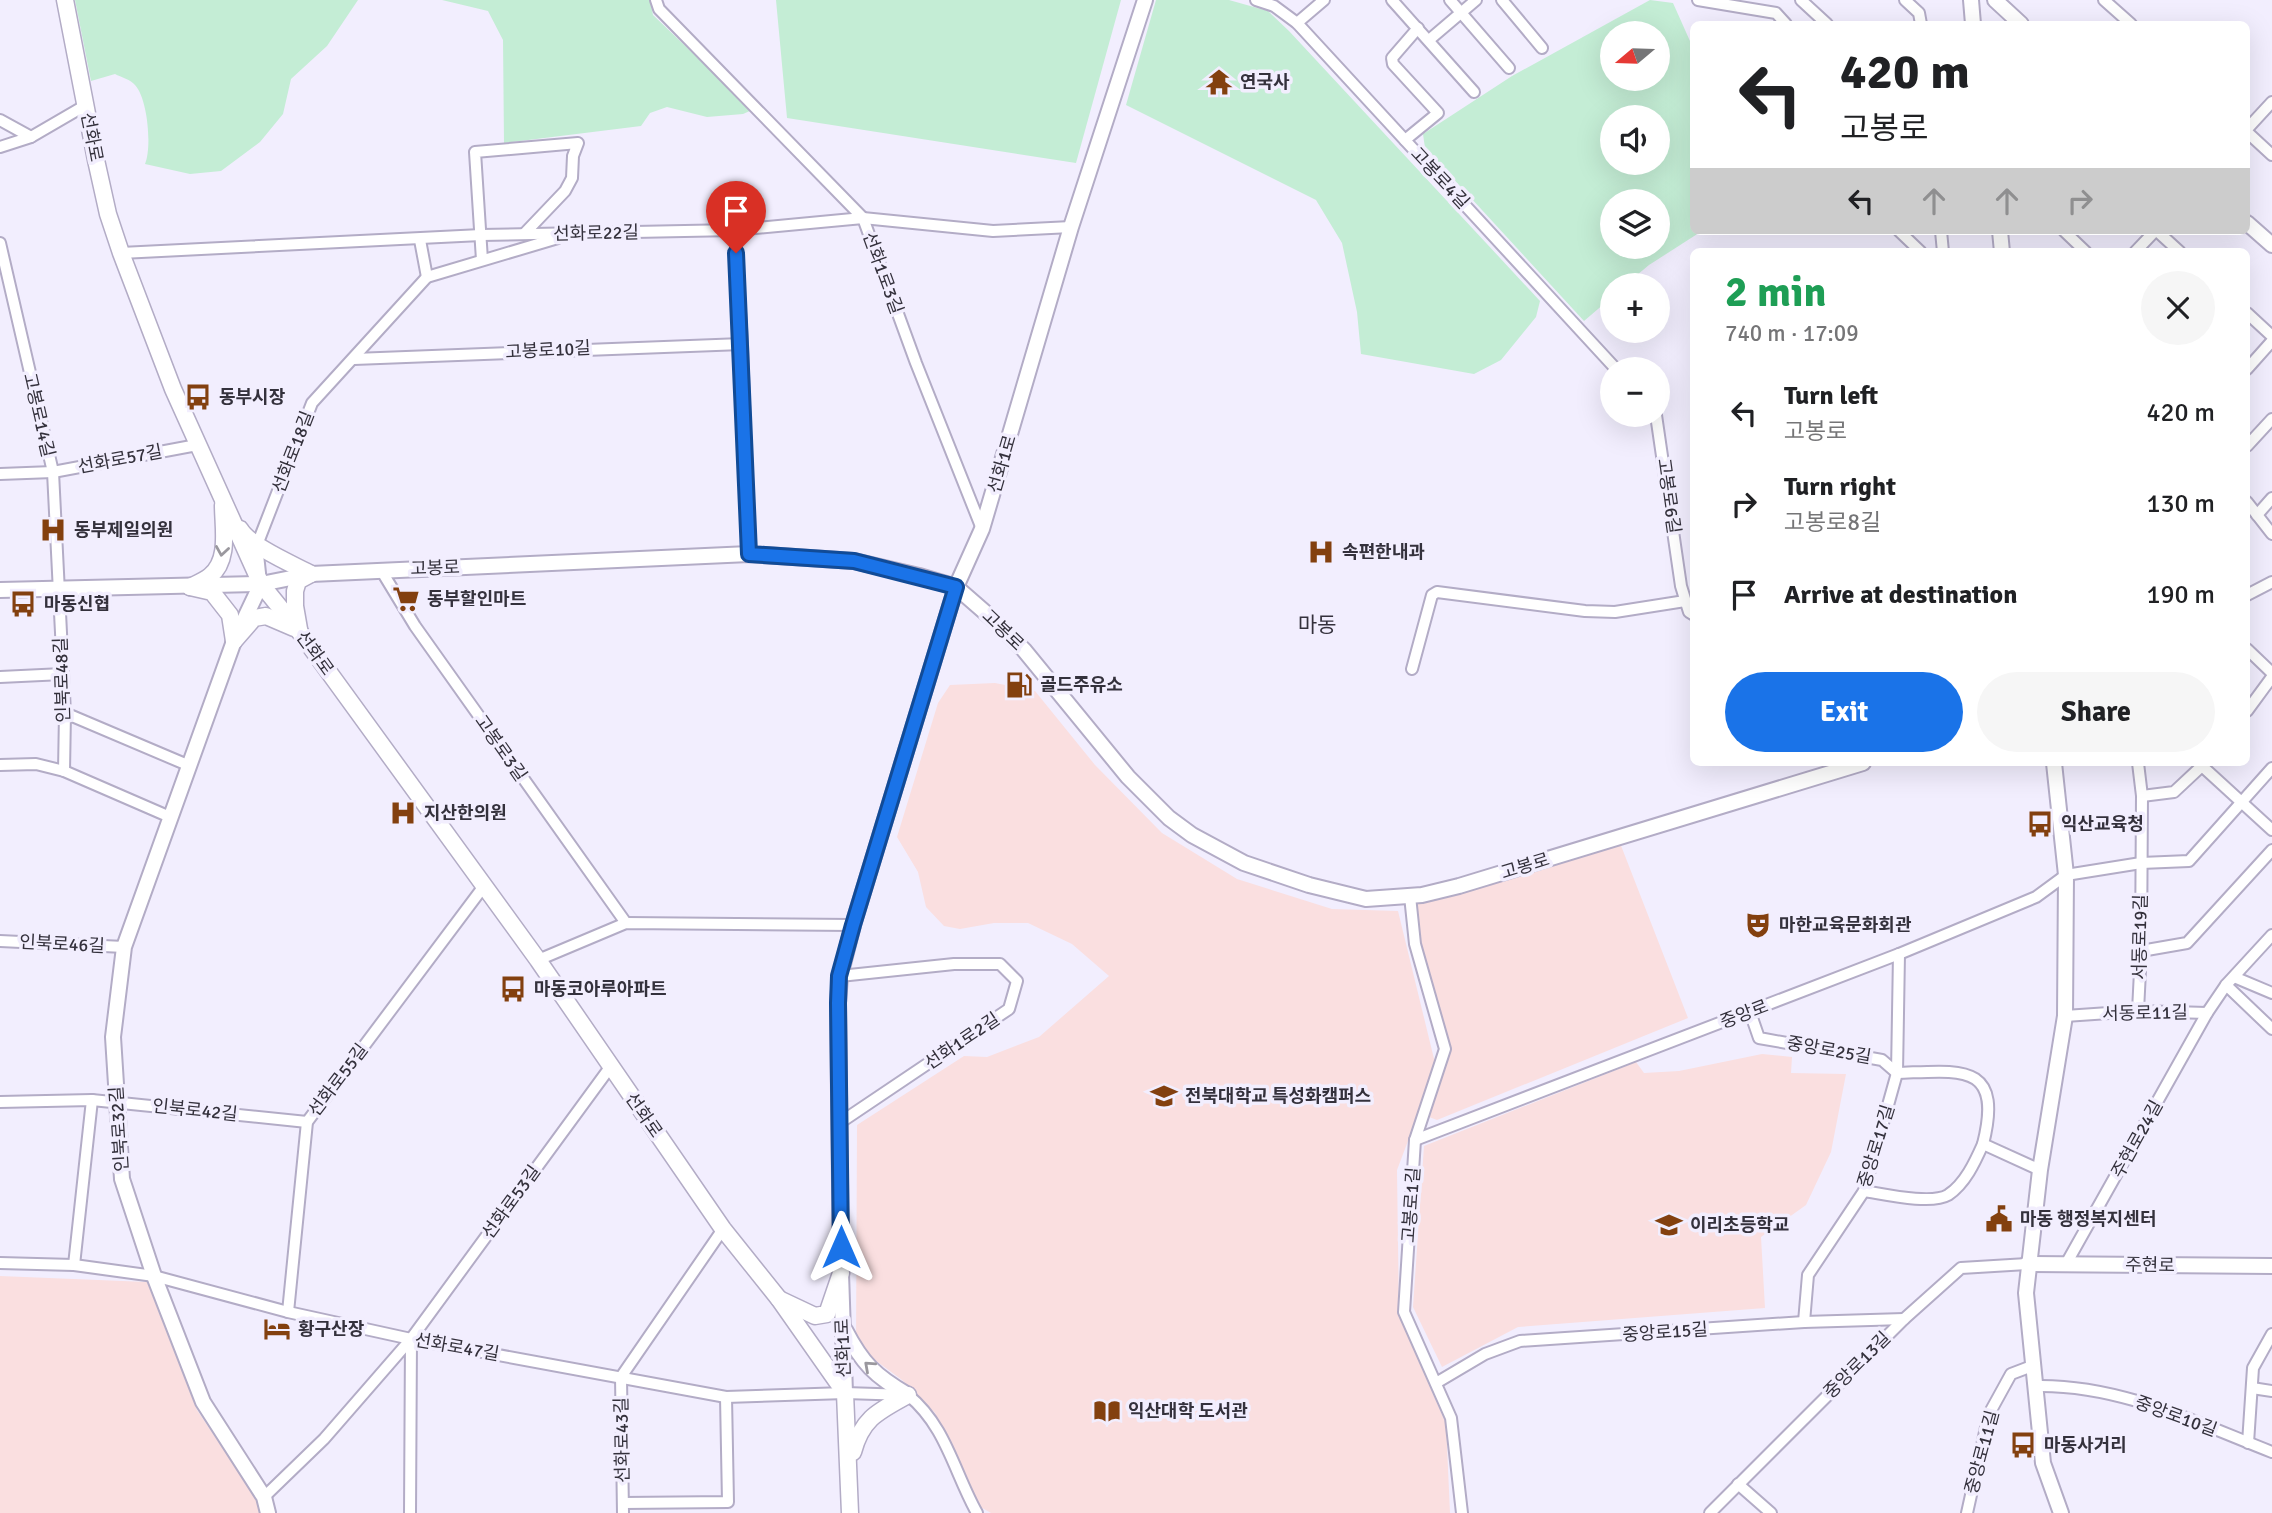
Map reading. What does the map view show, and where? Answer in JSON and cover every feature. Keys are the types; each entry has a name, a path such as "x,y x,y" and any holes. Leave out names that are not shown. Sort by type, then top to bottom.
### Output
{"main road":[{"name":"선화로","path":"65,0 105,201 121,253 173,390 261,584 299,631 538,960 723,1229 779,1299 845,1393"},
{"path":"223,499 244,535 257,545 311,574"},
{"path":"190,587 211,576 221,562 224,549 223,499"},
{"path":"299,631 295,591 298,581 311,574"},
{"path":"190,587 212,592 230,615 234,641"},
{"path":"234,641 254,618 266,616 299,631"},
{"path":"779,1299 815,1316 827,1314 841,1273"},
{"path":"845,1393 850,1513"},
{"path":"849,1468 858,1434 869,1419 908,1395"}],"street":[{"name":"선화1로3길","path":"656,0 659,9 863,218 916,363 982,529"},
{"name":"선화1로","path":"845,1393 841,1273 839,976 956,587 982,529 1071,227 1144,0"},
{"name":"고봉로4길","path":"1256,0 1274,6 1297,23 1605,357"},
{"path":"1297,23 1324,0"},
{"path":"1392,0 1474,92"},
{"path":"1450,0 1509,68"},
{"path":"1429,40 1476,0"},
{"path":"1502,0 1542,48"},
{"path":"1698,0 1776,13 1783,21"},
{"path":"1801,0 1824,21"},
{"path":"1905,0 1919,13 1920,21"},
{"path":"1971,0 1973,21"},
{"path":"2104,0 2128,21"},
{"path":"2000,21 2003,3"},
{"path":"2003,3 2018,21"},
{"path":"1405,140 1438,113 1394,64 1392,58 1418,28"},
{"path":"2250,127 2272,102"},
{"path":"0,146 31,136 86,105"},
{"path":"0,120 31,136"},
{"path":"2250,133 2272,155"},
{"path":"482,260 475,152 578,143 573,156 572,178 565,191 524,234"},
{"name":"선화로22길","path":"121,253 481,235 735,230 863,218 993,231 1071,227"},
{"path":"2250,226 2272,245"},
{"path":"735,230 749,554"},
{"path":"420,240 427,276 568,235"},
{"path":"1903,235 1917,248"},
{"path":"2068,235 2082,248"},
{"path":"2139,248 2152,235"},
{"path":"2161,235 2175,248"},
{"name":"고봉로14길","path":"0,243 53,472 58,589"},
{"name":"선화로18길","path":"261,584 257,545 312,404 427,276"},
{"path":"2250,316 2272,339 2250,365"},
{"name":"고봉로10길","path":"354,359 742,344"},
{"path":"2250,443 2272,419"},
{"name":"고봉로6길","path":"1658,427 1681,586 1690,613"},
{"name":"선화로57길","path":"0,474 53,472 197,445"},
{"path":"2257,515 2272,498"},
{"path":"2250,506 2272,534"},
{"name":"고봉로","path":"0,590 261,584 311,574 749,554 854,561 956,587 1024,650 1128,777 1169,818 1192,835 1244,863 1309,885 1366,899 1410,896 1459,887 1845,766"},
{"name":"고봉로3길","path":"381,570 415,626 626,923"},
{"path":"2250,593 2272,582"},
{"name":"인북로32길","path":"261,584 234,641 124,947 113,1037 122,1179 154,1276 203,1402 264,1497 268,1513"},
{"name":"인북로48길","path":"58,589 65,713 64,771"},
{"path":"1412,669 1432,595 1437,592 1585,611 1615,612 1685,601"},
{"path":"2250,652 2272,675 2250,707"},
{"path":"0,677 63,674"},
{"path":"65,713 190,766"},
{"path":"0,765 36,764 64,771 170,817"},
{"path":"2054,766 2066,875 2065,1016 2040,1170 2027,1264 2026,1293 2043,1463 2061,1513"},
{"name":"서동로19길","path":"2138,766 2142,796 2138,1010"},
{"path":"2142,796 2174,792 2201,766"},
{"path":"2205,766 2272,830"},
{"path":"2066,875 2141,863 2189,861 2272,768"},
{"path":"2141,951 2187,943 2272,850"},
{"name":"중앙로","path":"1415,1140 1899,954 2036,897 2066,875"},
{"name":"선화로55길","path":"288,1312 307,1122 484,886"},
{"name":"고봉로1길","path":"1410,896 1415,944 1445,1049 1415,1140 1404,1312 1451,1418 1462,1513"},
{"path":"538,960 626,923 853,925"},
{"name":"서동로11길","path":"2065,1016 2138,1010 2207,1013 2230,981 2272,936"},
{"name":"인북로46길","path":"0,941 124,947"},
{"name":"중앙로17길","path":"1804,1322 1808,1275 1864,1191 1897,1073 1899,954"},
{"name":"선화1로2길","path":"839,976 954,964 1000,964 1017,981 1009,1009 841,1122"},
{"path":"2230,981 2272,993"},
{"path":"2230,981 2272,1029"},
{"name":"중앙로25길","path":"1750,1012 1759,1038 1882,1060 1897,1073 1960,1071 1982,1085 1988,1102 1989,1122 1983,1144 1961,1182 1946,1196 1926,1198 1864,1191"},
{"name":"주현로24길","path":"2066,1264 2207,1013"},
{"name":"선화로53길","path":"264,1497 324,1439 411,1339 611,1066"},
{"path":"75,1265 92,1100"},
{"name":"인북로42길","path":"0,1102 115,1101 307,1122"},
{"path":"1983,1144 2040,1170"},
{"path":"621,1377 723,1229"},
{"name":"선화로47길","path":"0,1263 75,1265 154,1276 288,1312 411,1339 726,1397 845,1393"},
{"name":"주현로","path":"2027,1264 2272,1266"},
{"name":"중앙로13길","path":"1710,1513 1904,1320 1961,1268 2027,1264"},
{"name":"중앙로15길","path":"1436,1383 1485,1354 1520,1341 1804,1322 1904,1320"},
{"path":"842,1326 860,1358 908,1395 932,1418 952,1455 977,1513"},
{"path":"2248,1443 2253,1368 2272,1334"},
{"path":"410,1513 411,1339"},
{"name":"중앙로11길","path":"1967,1513 1989,1414 2011,1374 2032,1366"},
{"name":"선화로43길","path":"621,1377 624,1508 728,1502 726,1397"},
{"name":"중앙로10길","path":"2035,1386 2064,1385 2143,1401 2272,1452"},
{"path":"2252,1388 2272,1391"},
{"path":"845,1393 908,1395"},
{"path":"1738,1484 1771,1513"}],"shaded area":[{"name":"전북대학교 특성화캠퍼스","path":"995,683 1035,691 1095,765 1162,833 1237,879 1332,909 1398,911 1436,1067 1397,1170 1399,1316 1446,1424 1450,1513 991,1513 977,1505 935,1413 902,1380 856,1346 857,1125 964,1056 987,1057 1039,1037 1109,976 1072,944 1028,923 994,923 960,929 944,926 926,907 918,872 897,837 938,703 950,685"},
{"path":"1620,843 1688,1018 1437,1120 1429,1117 1450,1048 1420,943 1416,904"},
{"path":"1762,1054 1792,1057 1791,1073 1846,1074 1831,1152 1806,1205 1761,1237 1765,1308 1518,1327 1442,1367 1413,1307 1424,1146 1636,1062 1644,1073 1679,1071"},
{"path":"0,1276 147,1282 197,1410 256,1498 259,1513 0,1513"}],"green space":[{"path":"75,0 358,0 327,46 291,79 283,114 260,142 221,171 190,174 145,164 148,124 143,101 135,85 115,74 91,81"},
{"path":"442,0 650,0 653,15 752,110 743,114 707,117 667,107 650,113 641,126 504,143 503,40 488,11"},
{"path":"776,0 1121,0 1076,163 787,118"},
{"path":"1156,0 1229,0 1268,11 1289,31 1540,301 1536,317 1501,360 1474,374 1361,354 1357,312 1342,243 1316,200 1126,105"},
{"path":"1650,0 1673,3 1690,41 1690,235 1696,235 1670,252 1670,189 1600,189 1600,259 1658,259 1639,273 1600,273 1600,307 1584,321 1425,148 1423,134 1512,76 1600,28 1600,91 1670,91 1670,21 1612,21"}],"place":[{"name":"연국사","path":"1219,82"},
{"name":"동부시장","path":"198,397"},
{"name":"동부제일의원","path":"53,530"},
{"name":"속편한내과","path":"1321,552"},
{"name":"동부할인마트","path":"406,599"},
{"name":"마동신협","path":"23,604"},
{"name":"골드주유소","path":"1019,685"},
{"name":"지산한의원","path":"403,813"},
{"name":"익산교육청","path":"2040,824"},
{"name":"마한교육문화회관","path":"1758,925"},
{"name":"마동코아루아파트","path":"513,989"},
{"name":"전북대학교 특성화캠퍼스","path":"1164,1096"},
{"name":"마동 행정복지센터","path":"1999,1219"},
{"name":"이리초등학교","path":"1669,1225"},
{"name":"황구산장","path":"277,1329"},
{"name":"익산대학 도서관","path":"1107,1411"},
{"name":"마동사거리","path":"2023,1445"}],"district":[{"name":"마동","path":"1317,625"}],"route":[{"path":"736,253 749,554 854,561 956,587 839,976 841,1247"}]}
